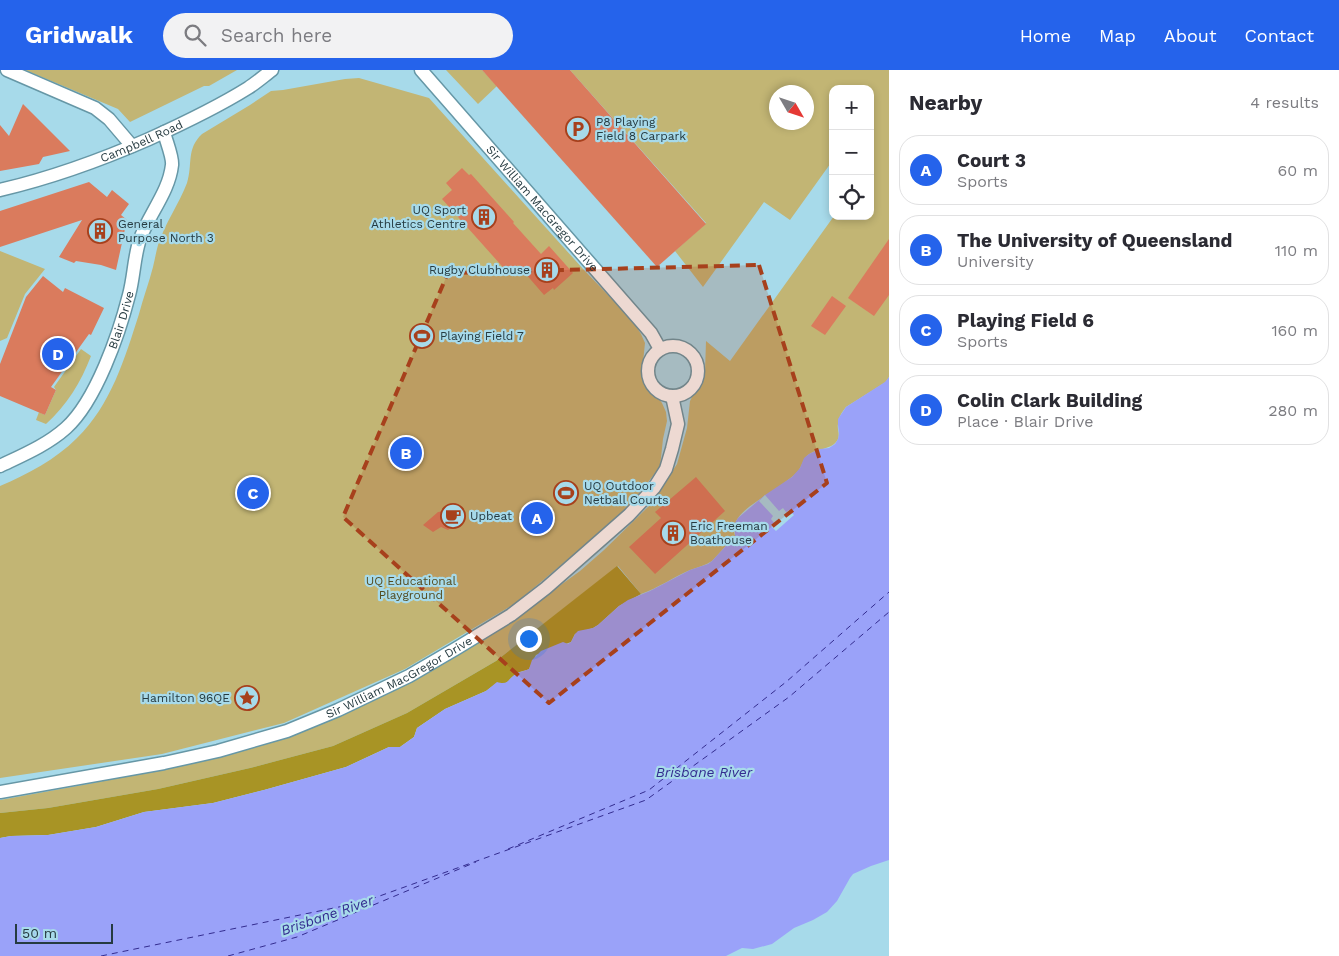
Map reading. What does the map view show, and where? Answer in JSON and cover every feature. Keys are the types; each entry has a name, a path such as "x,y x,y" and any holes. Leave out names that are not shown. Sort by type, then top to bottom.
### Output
{"street":[{"path":"7,70 95,108 109,119 132,146"},
{"name":"Campbell Road","path":"0,190 22,185 83,165 164,132 209,111 249,88 272,70"},
{"name":"Sir William MacGregor Drive","path":"421,70 651,333 660,349"},
{"name":"Blair Drive","path":"0,466 44,444 66,428 81,412 99,380 112,348 129,294 140,239 167,183 172,164 164,132"},
{"path":"668,346 684,348 689,352 697,364 698,372 691,388 672,396 663,394 651,384 648,370 648,364 652,356 660,349 668,346"},
{"name":"Sir William MacGregor Drive","path":"0,792 164,763 218,751 288,731 338,710 409,676 457,648 516,611 546,588 628,515 654,488 666,469 678,424 672,396"}],"highlighted area":[{"path":"759,265 827,483 549,703 343,517 448,273"}],"green space":[{"path":"25,70 237,70 209,86 204,86 130,122 118,109"},
{"path":"446,70 482,70 497,86 478,104"},
{"path":"570,70 889,70 889,377 886,382 846,407 839,420 839,437 836,443 808,455 795,474 742,513 735,524 735,536 712,561 641,594 618,566 496,661 407,713 333,746 250,768 158,789 48,808 0,813 0,800 205,761 314,727 410,683 500,629 580,571 652,503 677,464 687,428 690,401 705,372 706,341 730,361 831,220 874,220 874,85 829,85 829,166 790,220 764,202 703,287 675,251 706,223"},
{"name":"UQ Educational Playground","path":"359,78 429,98 584,270 632,320 645,343 642,372 644,379 662,403 666,412 667,421 660,467 625,511 516,603 405,669 284,723 162,754 0,778 0,486 41,466 69,446 89,425 108,396 128,347 150,279 157,248 187,183 192,151 202,134 271,91"},
{"path":"0,251 45,269 25,294 7,338 0,341"},
{"path":"81,349 91,356 73,393 46,424 36,420 39,412 45,415 56,390 54,387"}],"shaded area":[{"path":"617,566 641,594 619,606 598,625 575,634 571,642 536,655 529,669 517,673 506,683 497,683 486,691 445,709 417,728 414,737 400,747 389,747 346,767 213,803 144,812 96,827 48,835 0,838 0,813 48,808 158,789 250,768 333,746 407,713 496,661"}],"water":[{"name":"Brisbane River","path":"889,377 889,860 853,874 837,901 827,912 794,928 772,944 753,949 742,948 726,956 0,956 0,838 48,835 96,827 144,812 213,803 346,767 389,747 400,747 414,737 417,728 445,709 486,691 497,682 504,683 516,674 529,669 532,660 541,651 563,642 568,644 578,631 598,625 628,600 712,561 735,536 735,523 738,518 765,495 792,477 800,468 804,458 809,454 820,449 829,448 835,444 839,434 838,419 846,407 885,382"}],"pier":[{"path":"765,495 779,511 783,508 786,512 789,510 794,515 776,531 771,526 774,523 771,519 773,516 759,501"}],"building":[{"name":"P8 Playing Field 8 Carpark","path":"482,70 570,70 706,224 657,267"},
{"path":"23,104 70,151 43,157 39,164 0,171 0,125 9,136"},
{"name":"UQ Sport Athletics Centre","path":"462,168 469,175 471,174 541,254 549,246 573,273 554,290 553,288 544,295 518,265 509,274 442,199 452,190 446,183"},
{"name":"General Purpose North 3","path":"89,182 107,197 112,190 129,204 121,215 127,220 116,270 101,265 76,261 74,263 59,257 82,220 0,247 0,211"},
{"path":"889,239 889,295 874,316 848,298"},
{"path":"43,276 63,292 65,288 104,308 91,335 89,334 51,387 56,390 45,415 0,396 0,364 26,297"},
{"path":"832,296 846,306 825,335 811,326"},
{"name":"Eric Freeman Boathouse","path":"696,477 725,511 655,574 629,547 661,518 655,512"},
{"path":"455,503 466,514 448,530 441,527 433,532 423,525 438,512 445,511"}],"ferry route":[{"path":"508,849 649,790 786,682 889,592"},
{"path":"101,956 363,902 646,800 789,697 889,612"},
{"path":"228,956 297,937 476,862"}],"place":[{"name":"P8 Playing Field 8 Carpark","path":"578,129"},
{"name":"UQ Sport Athletics Centre","path":"484,217"},
{"name":"General Purpose North 3","path":"100,231"},
{"name":"Rugby Clubhouse","path":"547,270"},
{"name":"Playing Field 7","path":"422,336"},
{"name":"Colin Clark Building","path":"58,354"},
{"name":"The University of Queensland","path":"406,453"},
{"name":"Playing Field 6","path":"253,493"},
{"name":"UQ Outdoor Netball Courts","path":"566,493"},
{"name":"Upbeat","path":"453,516"},
{"name":"Court 3","path":"537,518"},
{"name":"Eric Freeman Boathouse","path":"673,533"},
{"name":"Hamilton 96QE","path":"247,698"}]}
